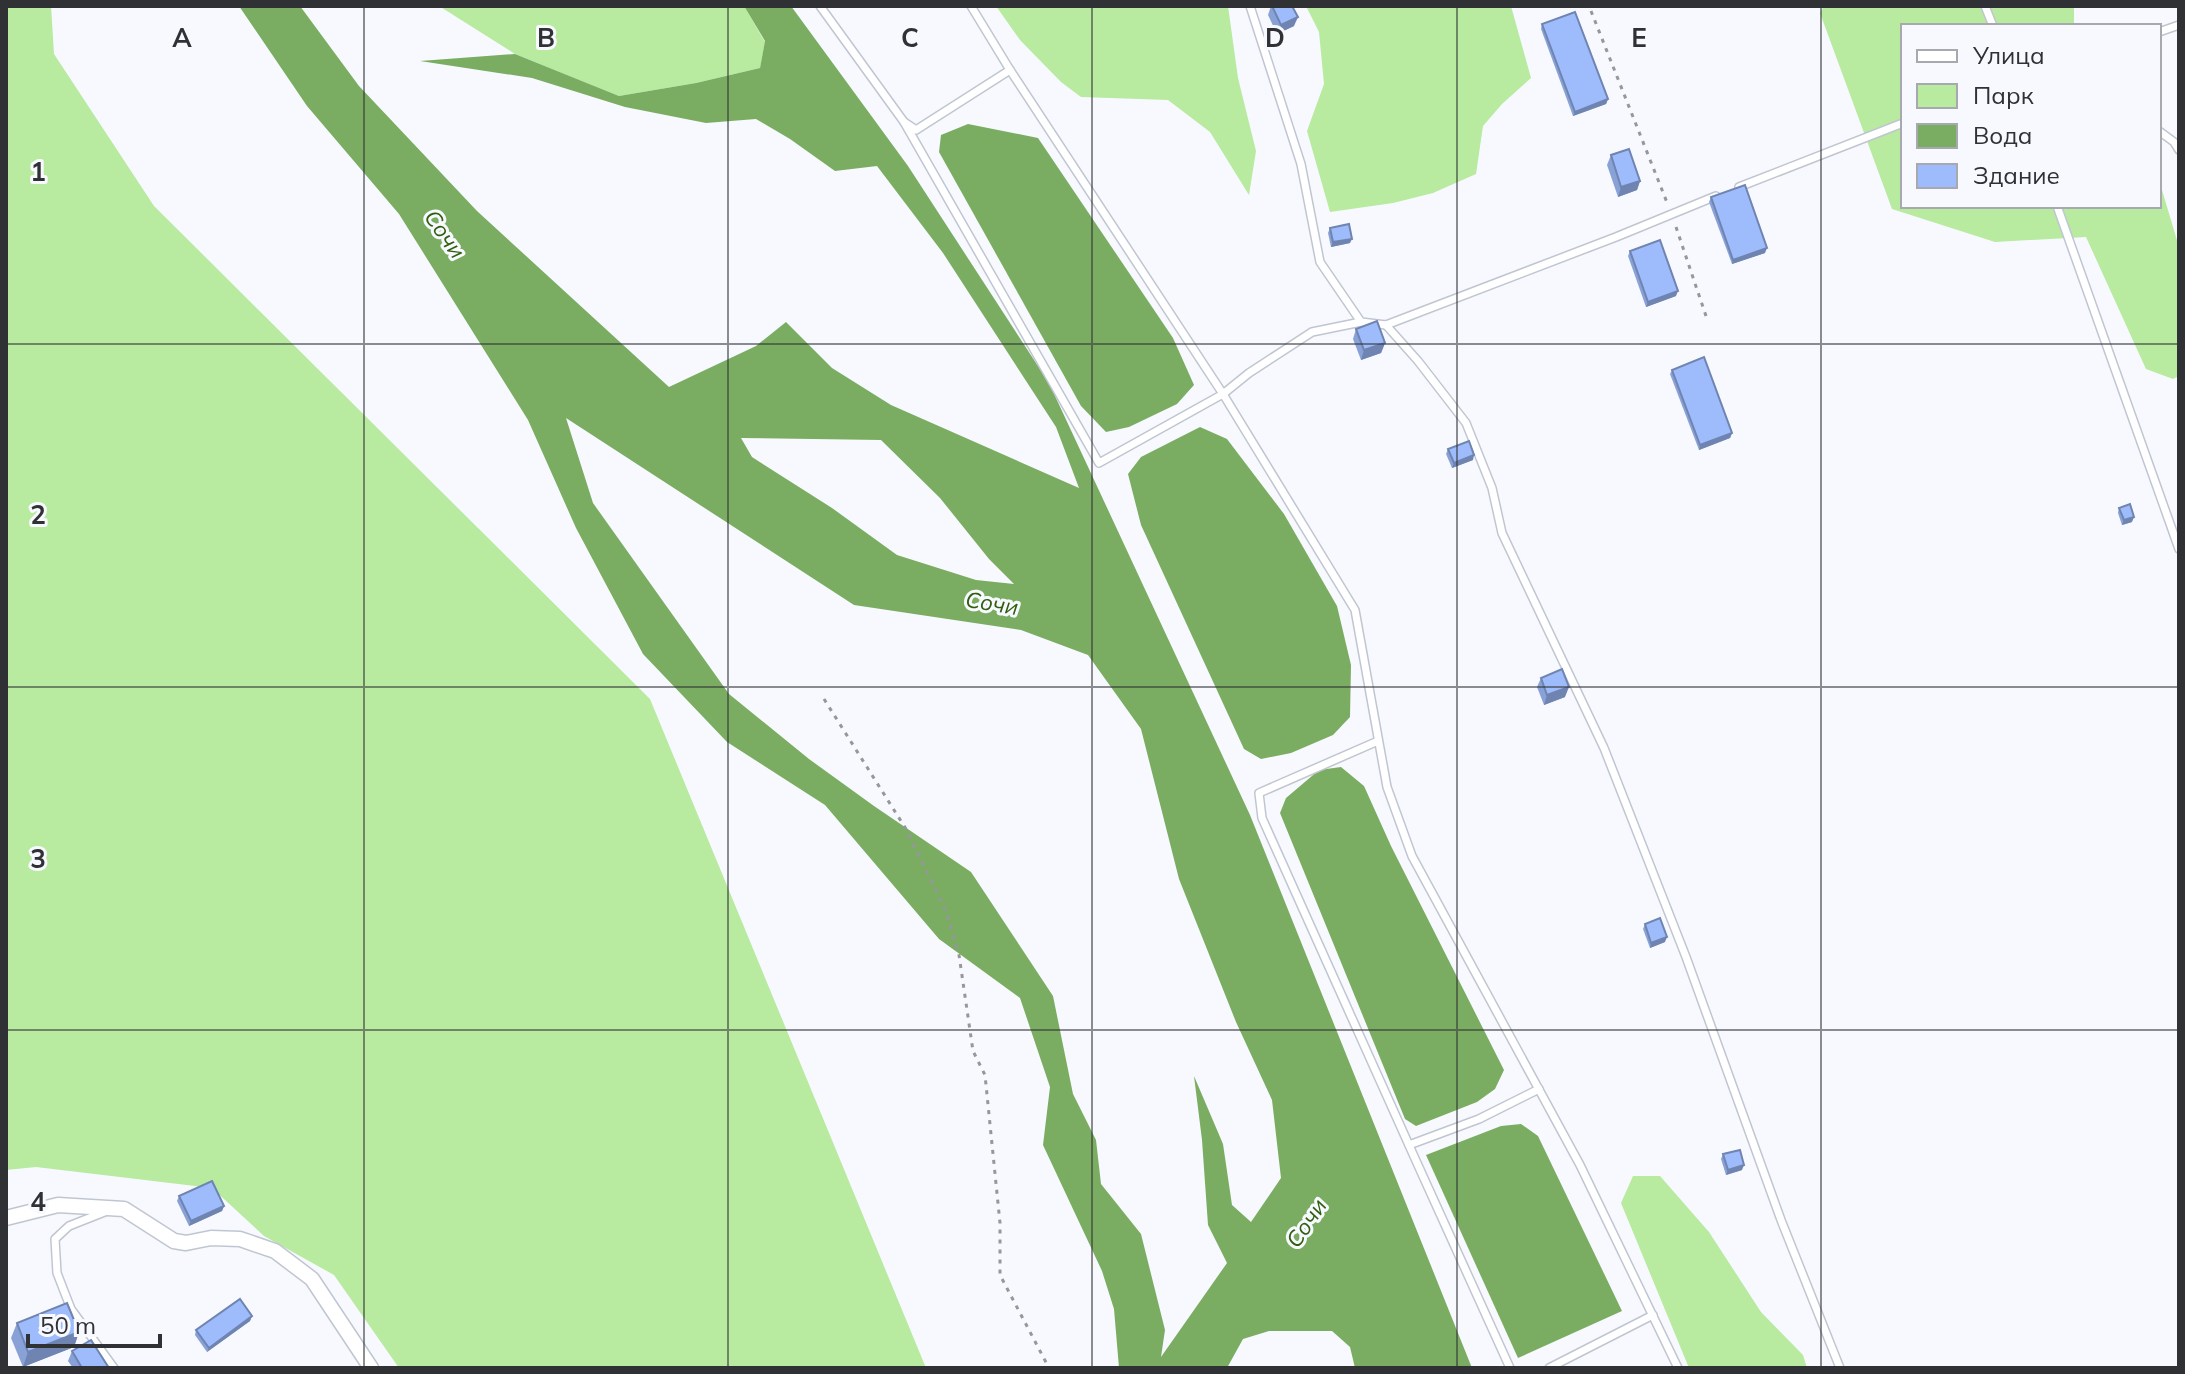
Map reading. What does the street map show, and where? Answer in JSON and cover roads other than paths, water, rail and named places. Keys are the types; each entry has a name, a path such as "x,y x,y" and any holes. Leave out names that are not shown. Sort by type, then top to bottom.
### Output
{"street":[{"path":"6,1218 58,1205 124,1209 174,1241 240,1239 275,1251 312,1279 371,1368"}],"lane":[{"path":"820,6 904,122 1099,463 1223,394 1312,332 1361,322 1386,325 1901,124"},
{"path":"971,6 1223,394 1355,610 1387,787 1412,856 1580,1165 1678,1368"},
{"path":"1250,6 1301,164 1320,262 1361,322"},
{"path":"904,122 916,130 1010,70"},
{"path":"2161,132 2179,150"},
{"path":"2058,208 2179,549"},
{"path":"1386,325 1466,423 1492,488 1502,533 1604,748 1686,957 1781,1220 1840,1368"},
{"path":"1378,741 1259,793 1262,818 1510,1368"},
{"path":"1409,1145 1479,1119 1539,1089"},
{"path":"113,1209 69,1226 55,1239 57,1273 71,1309 114,1368"},
{"path":"1549,1368 1653,1315"}],"water":[{"name":"Сочи","path":"239,6 300,6 359,86 477,211 669,387 756,346 786,322 832,368 891,405 1079,488 1056,427 943,253 877,166 835,171 756,119 706,123 625,107 532,78 420,61 515,54 619,96 760,68 765,41 744,6 791,6 908,166 1049,383 1250,815 1472,1368 1355,1368 1350,1347 1332,1331 1269,1331 1243,1339 1227,1368 1119,1368 1114,1309 1102,1271 1043,1145 1050,1087 1020,998 939,939 825,805 727,742 643,654 576,528 528,420 399,214 307,106","holes":["566,418 854,605 1021,630 1088,655 1141,729 1179,879 1236,1022 1272,1100 1281,1178 1251,1222 1232,1205 1223,1144 1194,1076 1208,1225 1227,1263 1161,1357 1165,1330 1141,1234 1101,1184 1096,1140 1073,1094 1053,996 971,872 809,759 729,694 593,503","741,438 881,440 940,498 989,559 1014,584 976,580 897,555 832,508 752,457"]},
{"path":"968,124 1038,138 1173,338 1194,385 1177,404 1129,427 1106,432 1081,406 939,152 941,135"},
{"path":"1200,427 1227,439 1284,514 1337,606 1351,665 1350,717 1333,735 1291,753 1261,759 1244,749 1141,525 1128,474 1141,457"},
{"path":"1341,767 1364,786 1504,1070 1495,1089 1477,1102 1416,1126 1405,1119 1280,813 1286,798 1319,770"},
{"path":"1521,1124 1538,1136 1622,1311 1518,1358 1426,1155 1501,1126"}]}
